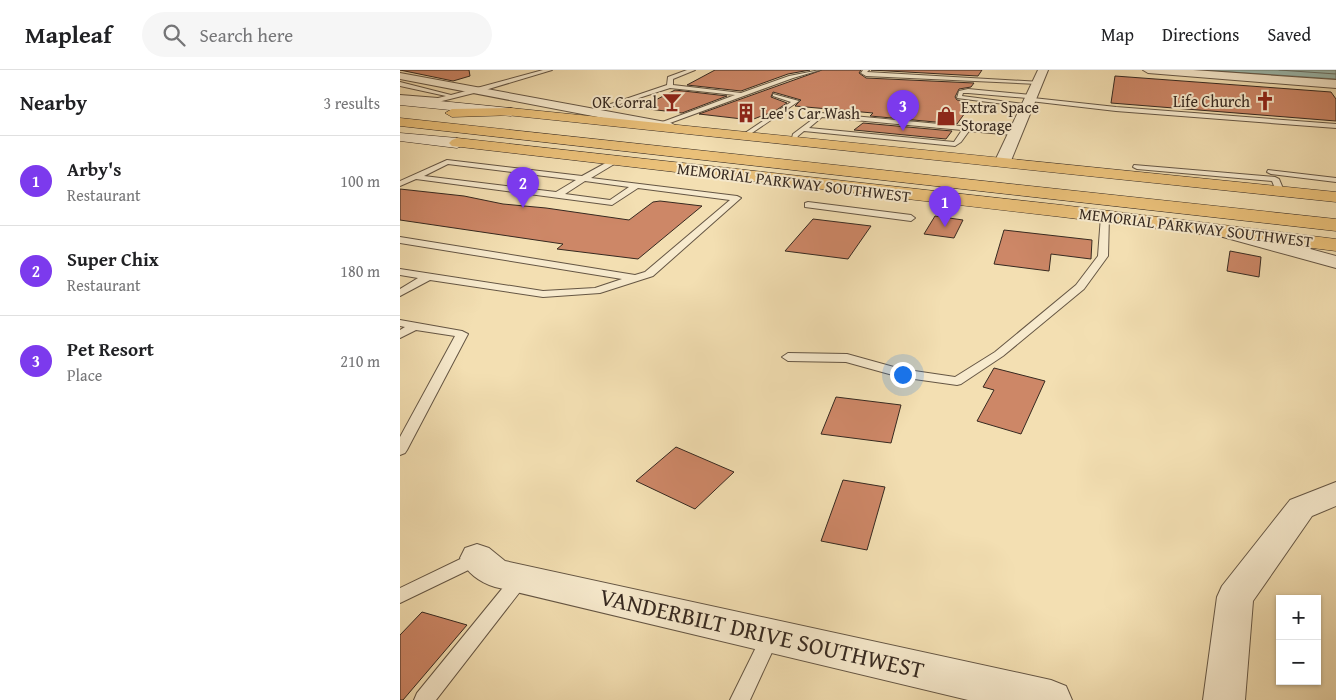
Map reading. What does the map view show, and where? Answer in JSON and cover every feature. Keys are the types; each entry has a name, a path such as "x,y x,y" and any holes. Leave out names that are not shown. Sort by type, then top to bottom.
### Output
{"main road":[{"name":"MEMORIAL PARKWAY SOUTHWEST","path":"400,101 457,102 511,112 744,136 798,135 1002,162 1336,197"},
{"path":"400,113 511,112"},
{"name":"MEMORIAL PARKWAY SOUTHWEST","path":"400,113 501,126 1336,214"},
{"name":"MEMORIAL PARKWAY SOUTHWEST","path":"400,122 1335,247"},
{"name":"MEMORIAL PARKWAY SOUTHWEST","path":"403,137 1105,216 1224,232"}],"street":[{"path":"1148,70 1336,84"},
{"path":"1002,162 1041,76"},
{"path":"403,79 496,93 682,129"},
{"path":"457,102 485,99 496,93"},
{"path":"565,118 585,111"},
{"path":"1224,232 1335,247"},
{"path":"1224,700 1235,596 1301,508 1336,493"},
{"name":"VANDERBILT DRIVE SOUTHWEST","path":"477,558 495,573 1051,700"}],"lane":[{"path":"403,79 457,102 478,90 549,70"},
{"path":"670,86 670,78 692,70"},
{"path":"659,125 741,94 756,91 789,77 817,70"},
{"path":"866,70 864,73 866,74 1041,76"},
{"path":"585,111 670,86 741,94"},
{"path":"1030,100 959,97 961,92 968,91 1116,109 1336,126"},
{"path":"744,136 796,101 776,95"},
{"path":"400,97 433,102"},
{"path":"798,135 821,114 1014,133"},
{"path":"798,135 946,144 959,141 967,128"},
{"path":"557,195 613,161"},
{"path":"400,184 448,162 737,198 649,274 596,291 543,294 400,272"},
{"path":"1137,167 1275,179 1280,191"},
{"path":"1272,172 1336,180"},
{"path":"415,177 612,203 638,186"},
{"path":"808,205 911,218"},
{"path":"788,357 847,358 900,373 957,381 998,354 1080,287 1103,256 1105,216"},
{"path":"400,240 635,279"},
{"path":"400,293 427,277"},
{"path":"400,335 405,321 462,334 400,450"},
{"path":"400,596 477,558"},
{"path":"424,700 520,579"},
{"path":"740,700 770,635"}],"water":[{"path":"1205,70 1336,70 1336,79 1217,71"}],"building":[{"path":"400,70 469,70 470,76 453,81"},
{"path":"715,70 810,70 788,74 741,91 687,85"},
{"path":"822,70 861,70 859,73 866,78 974,83 971,87 959,89 955,97 957,100 964,101 961,105 970,106 957,124 870,116 873,113 795,106 801,100 773,92 771,97 787,103 775,111 751,120 699,114"},
{"path":"871,70 982,70 978,76"},
{"path":"1115,76 1331,92 1336,99 1336,121 1111,103"},
{"name":"OK Corral","path":"675,90 727,96 682,113 640,108"},
{"path":"863,123 952,131 946,139 854,130"},
{"path":"400,189 464,196 503,204 629,220 653,202 660,201 702,206 638,259 557,249 563,244 400,220"},
{"path":"935,216 963,220 954,238 924,234"},
{"path":"813,219 871,226 848,259 785,251"},
{"path":"1004,230 1092,240 1091,259 1051,254 1049,271 994,264"},
{"path":"1230,251 1261,257 1259,277 1227,271"},
{"path":"994,368 1045,381 1021,434 977,421 994,390 983,387"},
{"path":"836,397 901,405 891,443 821,434"},
{"path":"676,447 734,472 695,509 636,481"},
{"path":"843,480 885,487 867,550 821,541"},
{"path":"422,612 467,625 403,700 400,700 400,635"}],"place":[{"name":"Life Church","path":"1265,101"},
{"name":"OK Corral","path":"672,102"},
{"name":"Lee's Car Wash","path":"746,113"},
{"name":"Extra Space Storage","path":"946,116"},
{"name":"Pet Resort","path":"903,131"},
{"name":"Super Chix","path":"523,208"},
{"name":"Arby's","path":"945,227"}]}
